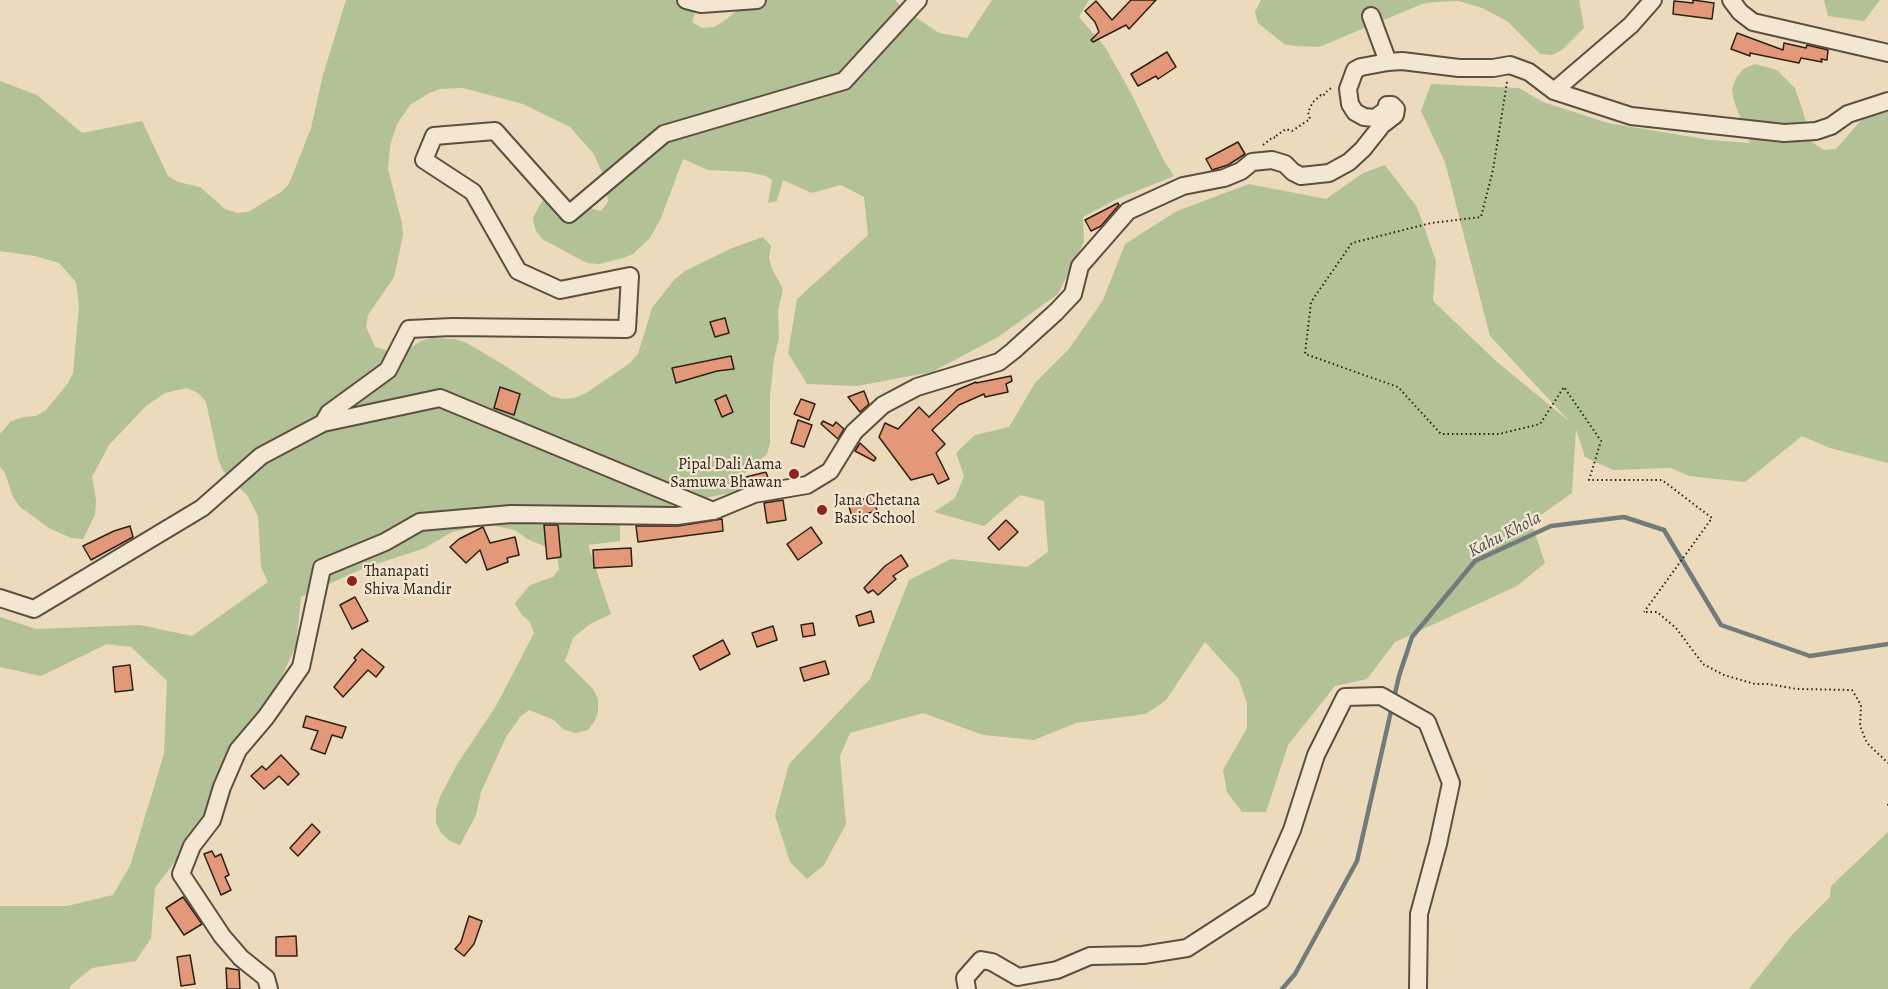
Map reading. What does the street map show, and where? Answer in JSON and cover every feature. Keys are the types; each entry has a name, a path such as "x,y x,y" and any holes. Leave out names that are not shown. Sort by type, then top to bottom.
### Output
{"street":[{"path":"686,0 701,4 757,0"},
{"path":"323,423 329,413 388,370 409,329 452,327 627,329 630,276 560,290 518,271 473,192 424,160 434,136 495,131 569,214 664,134 844,81 918,0"},
{"path":"1554,91 1630,25 1653,0"},
{"path":"1731,0 1740,12 1753,22 1888,53"},
{"path":"1371,16 1388,62"},
{"path":"269,989 266,978 241,958 222,936 181,874 192,846 212,820 222,787 238,750 266,717 301,667 322,568 385,542 420,522 511,514 677,516 713,511 754,494 807,485 830,471 854,432 883,405 917,387 999,362 1073,294 1080,266 1128,211 1183,186 1224,178 1254,162 1272,160 1285,164 1301,176 1329,173 1349,162 1382,125 1395,115 1396,109 1392,105 1387,105 1386,110 1374,118 1364,117 1355,112 1350,104 1348,89 1355,70 1361,67 1402,61 1459,68 1493,68 1510,65 1529,72 1554,91 1631,116 1784,133 1816,131 1831,126 1848,114 1888,101"},
{"path":"0,598 34,609 202,508 261,456 323,423 440,398 713,511"},
{"path":"0,607 14,614 42,611 49,600"},
{"path":"967,989 966,978 981,960 992,962 1018,977 1057,970 1090,956 1143,955 1187,948 1261,900 1292,830 1316,755 1345,697 1381,696 1427,722 1451,783 1438,844 1419,914 1418,989"}],"path":[{"path":"1510,65 1492,170 1481,217 1431,223 1352,243 1311,302 1305,354 1398,387 1442,434 1499,435 1540,424 1564,387 1601,441 1589,480 1662,480 1712,518 1644,612 1657,612 1676,628 1703,664 1724,675 1755,684 1797,689 1852,690 1861,705 1860,726 1867,743 1888,763"},
{"path":"1254,162 1260,156 1259,150 1268,140 1273,136 1276,138 1286,129 1292,131 1310,119 1308,112 1313,102 1328,90 1352,78"}],"green space":[{"path":"346,0 699,0 692,22 702,28 714,27 750,0 895,0 902,8 939,33 967,38 992,0 1089,0 1079,17 1105,47 1174,176 1117,199 1083,217 1084,242 1058,294 998,337 932,372 857,386 807,384 788,353 797,299 868,235 864,197 841,185 812,193 783,180 777,201 768,203 772,180 766,176 747,172 708,170 683,159 661,218 650,238 633,254 623,258 599,264 587,263 542,239 535,229 533,218 546,197 557,194 578,205 601,211 608,202 604,177 594,154 570,127 523,104 463,88 440,89 410,105 397,124 390,146 388,169 403,235 394,277 368,315 366,327 375,347 400,354 421,341 432,338 455,339 467,343 551,396 562,399 574,398 586,393 630,363 638,354 652,308 674,280 685,271 732,248 763,237 771,246 769,258 772,269 783,289 778,311 779,338 774,358 770,396 770,443 767,454 739,478 743,490 673,505 620,525 620,541 588,545 611,614 590,624 573,638 565,661 593,689 598,699 595,721 588,730 575,733 563,729 554,720 529,710 520,717 506,737 481,792 476,815 460,845 450,841 441,833 436,823 439,799 456,766 496,706 534,633 530,622 521,614 515,603 530,585 553,577 559,569 557,556 549,548 527,539 515,530 485,524 452,532 425,548 364,568 301,597 296,646 276,689 209,796 198,831 155,888 151,938 136,961 92,968 70,986 70,989 0,989 0,906 67,906 113,895 130,866 164,754 167,681 131,647 107,644 41,676 0,667 0,617 36,629 140,625 192,636 268,582 261,567 258,516 247,495 222,469 206,402 198,393 187,388 165,393 146,406 109,445 92,477 96,500 95,515 83,539 71,538 49,528 20,507 13,497 5,473 0,467 0,434 11,421 36,416 46,410 68,383 73,373 79,306 76,282 59,263 35,256 0,251 0,81 37,95 82,133 142,121 168,176 178,182 200,187 225,209 237,213 248,212 281,192 289,184 311,128 323,75"},
{"path":"1261,0 1579,0 1584,28 1562,50 1552,55 1540,54 1507,21 1482,8 1459,1 1435,2 1422,4 1319,47 1295,46 1284,44 1258,23 1255,12"},
{"path":"1824,0 1880,0 1864,21 1828,16"},
{"path":"1755,64 1777,70 1795,88 1806,121 1806,133 1813,143 1824,150 1836,149 1877,102 1888,98 1888,463 1830,448 1802,436 1745,482 1689,476 1671,468 1613,470 1585,457 1576,429 1572,493 1531,522 1545,563 1517,586 1395,642 1367,679 1335,686 1288,745 1266,812 1242,812 1227,792 1223,770 1247,728 1247,703 1238,678 1205,642 1166,700 1146,714 1076,723 1034,740 983,735 923,713 850,733 840,756 846,824 824,865 807,879 790,862 775,816 789,764 870,679 909,580 951,559 1027,567 1048,552 1044,501 1020,495 984,526 934,512 955,498 964,476 956,453 975,435 1009,427 1035,383 1069,349 1103,300 1125,244 1177,211 1249,184 1326,199 1363,173 1385,165 1417,207 1436,261 1433,301 1496,361 1570,422 1490,336 1445,162 1421,111 1431,84 1519,88 1543,102 1608,123 1710,140 1750,143 1734,101 1732,89 1743,69"},
{"path":"1888,832 1888,989 1749,989 1792,935 1830,897 1831,886"}],"building":[{"path":"1131,0 1156,0 1129,29 1126,25 1093,42 1091,40 1099,32 1095,22 1085,11 1096,1 1112,20"},
{"path":"1693,0 1714,3 1712,19 1673,14 1674,1 1693,3"},
{"path":"1737,33 1783,50 1784,43 1828,50 1827,60 1821,59 1822,62 1801,58 1799,63 1750,53 1750,56 1731,49"},
{"path":"1167,52 1176,67 1158,79 1156,76 1138,86 1131,74"},
{"path":"1238,142 1245,154 1228,165 1212,170 1206,159"},
{"path":"1118,203 1119,205 1101,226 1091,231 1085,220"},
{"path":"725,318 729,333 715,337 710,322"},
{"path":"731,356 734,369 717,371 676,383 672,368"},
{"path":"1011,376 1012,381 1006,384 1008,392 985,397 984,394 959,405 932,430 945,444 936,453 949,479 938,484 933,474 911,480 879,437 885,423 898,429 919,407 929,417 957,390 976,382"},
{"path":"500,387 520,394 514,415 494,408"},
{"path":"864,391 869,404 860,412 848,397"},
{"path":"726,395 733,412 722,417 715,400"},
{"path":"801,399 815,404 809,420 794,414"},
{"path":"798,420 812,425 804,447 791,443"},
{"path":"823,421 833,426 836,422 844,429 838,439 821,424"},
{"path":"860,443 876,458 874,461 855,451"},
{"path":"766,472 769,481 748,485 746,477"},
{"path":"874,496 877,511 852,517 848,503"},
{"path":"783,500 786,520 767,523 764,503"},
{"path":"722,519 723,531 638,542 636,526 678,526"},
{"path":"1006,520 1018,532 999,550 988,538"},
{"path":"544,525 558,525 561,557 547,559"},
{"path":"130,526 133,537 91,560 83,546"},
{"path":"483,527 490,543 515,537 519,555 507,558 508,562 487,570 480,550 466,563 450,547 459,539"},
{"path":"811,527 822,543 798,560 787,544"},
{"path":"631,548 632,566 594,568 593,550"},
{"path":"901,555 908,566 893,576 896,579 878,595 873,590 868,593 864,588 885,566"},
{"path":"355,597 368,621 352,629 340,605"},
{"path":"871,611 874,622 859,626 856,616"},
{"path":"813,623 815,635 803,637 801,625"},
{"path":"773,626 777,640 757,647 752,633"},
{"path":"723,640 730,654 700,670 693,656"},
{"path":"362,649 384,667 376,677 368,670 343,697 334,687"},
{"path":"825,661 829,674 804,681 800,668"},
{"path":"130,665 133,690 115,692 113,667"},
{"path":"306,716 346,727 342,738 332,735 325,754 311,749 318,731 303,727"},
{"path":"281,755 299,774 288,785 279,776 264,789 251,776 262,766 266,770"},
{"path":"312,824 320,832 298,856 290,848"},
{"path":"212,851 215,857 221,854 229,875 225,877 231,890 221,895 204,854"},
{"path":"183,897 202,924 184,935 166,908"},
{"path":"469,916 482,921 474,944 464,956 455,949 461,942"},
{"path":"296,936 297,956 276,956 276,937"},
{"path":"190,955 195,984 181,986 177,957"},
{"path":"226,968 239,970 240,989 227,989"}],"waterway":[{"name":"Kahu Khola","path":"1282,989 1295,974 1357,861 1399,676 1412,637 1475,561 1551,526 1624,517 1664,530 1721,625 1810,656 1888,644"}],"place":[{"name":"Pipal Dali Aama Samuwa Bhawan","path":"794,474"},
{"name":"Jana Chetana Basic School","path":"822,510"},
{"name":"Thanapati Shiva Mandir","path":"352,581"}]}
